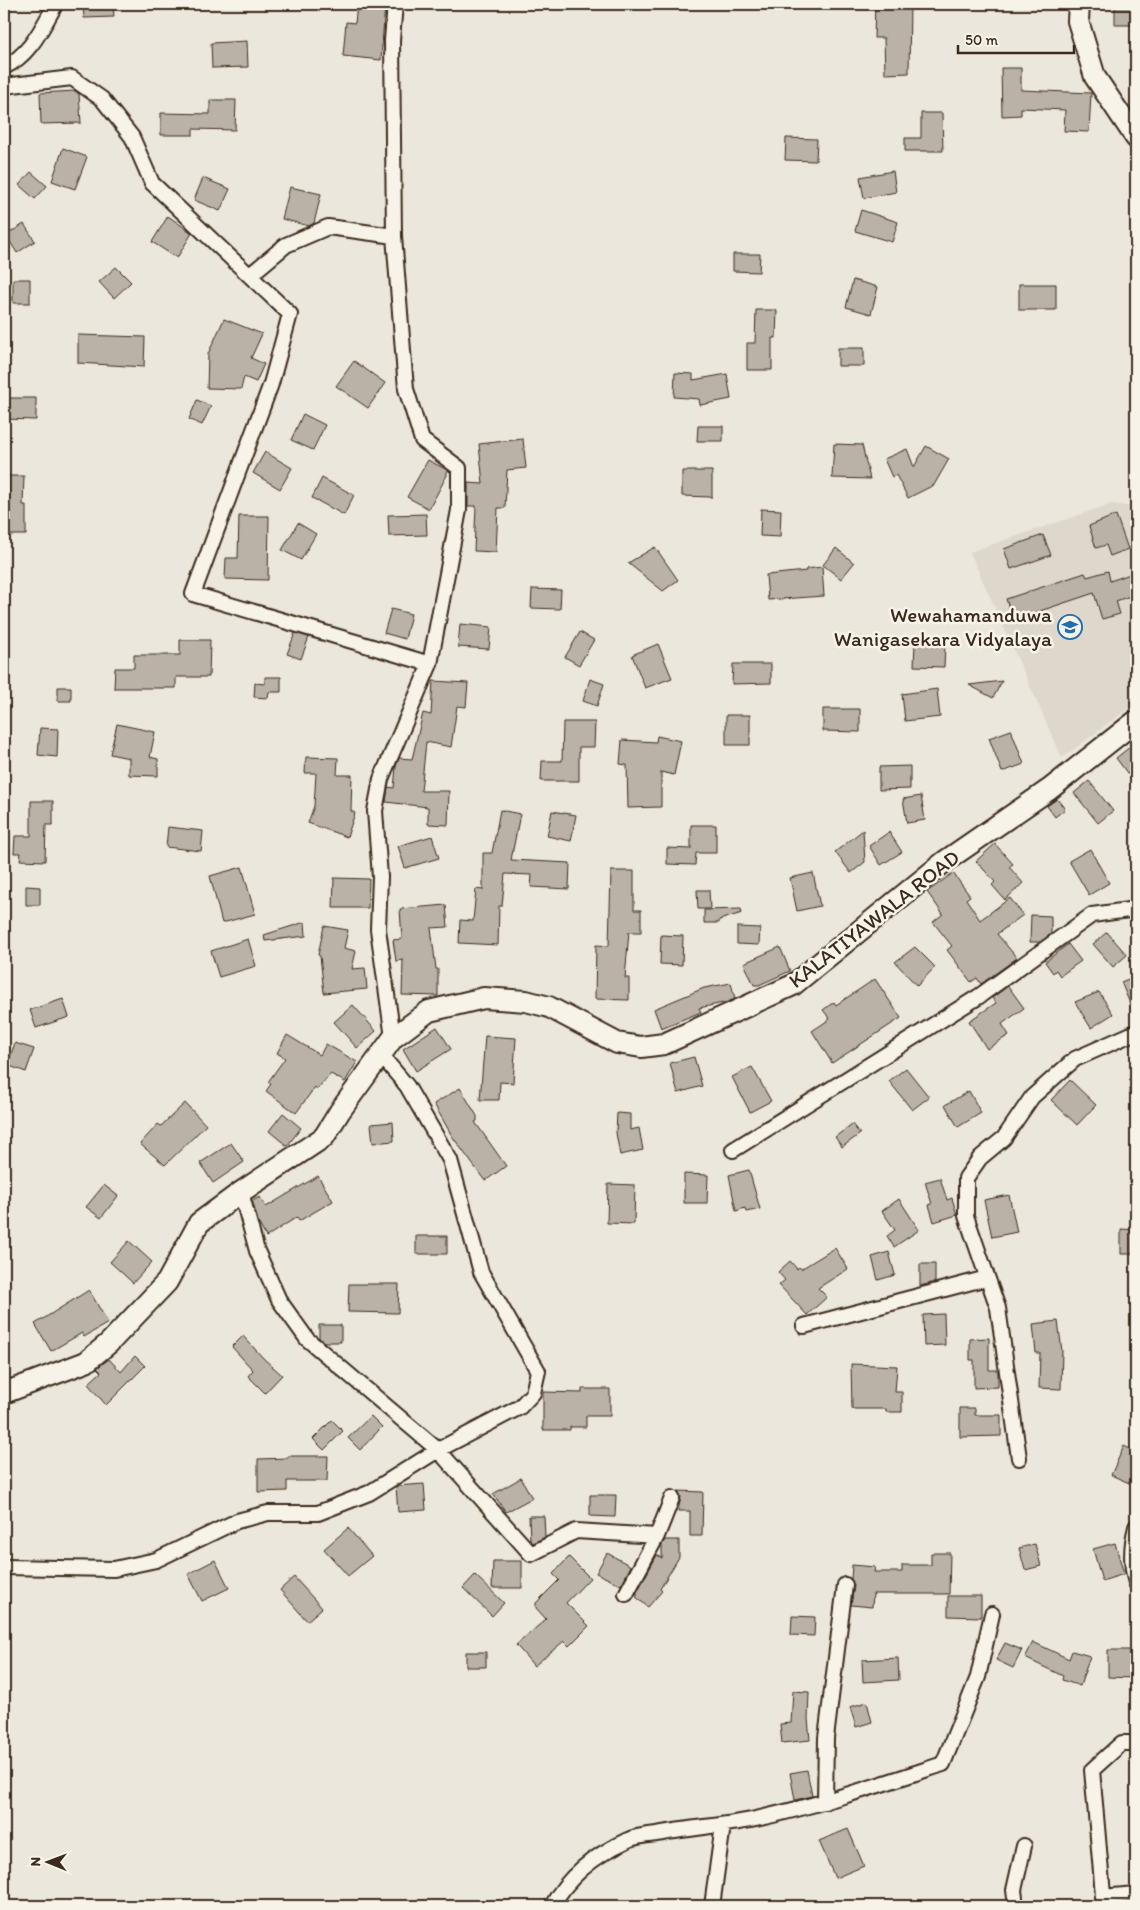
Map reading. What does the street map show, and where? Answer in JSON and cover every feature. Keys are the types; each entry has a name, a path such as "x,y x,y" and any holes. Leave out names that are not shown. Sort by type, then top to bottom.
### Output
{"street":[{"path":"4,67 11,64 32,45 54,7 53,4"},
{"path":"393,1038 378,929 380,877 375,811 381,779 430,664 459,510 458,468 422,440 406,389 394,236 392,40 395,4"},
{"path":"1079,4 1078,21 1095,77 1136,138"},
{"path":"4,86 72,78 102,99 132,137 152,183 290,314 271,384 193,594 430,664"},
{"path":"250,275 286,245 328,228 394,236"},
{"name":"KALATIYAWALA ROAD","path":"4,1393 86,1362 109,1343 167,1282 199,1223 241,1192 324,1137 380,1054 393,1038 428,1011 484,998 526,1001 549,1007 617,1043 641,1047 664,1044 793,985 944,862 1050,788 1136,721"},
{"path":"733,1150 978,997 1092,916 1136,909"},
{"path":"1018,1458 998,1308 966,1216 966,1178 980,1158 1004,1138 1032,1097 1075,1059 1136,1032"},
{"path":"4,1567 114,1569 156,1560 237,1521 268,1514 318,1513 369,1493 438,1450 520,1407 533,1393 538,1371 481,1272 450,1160 407,1086 380,1054"},
{"path":"241,1192 257,1250 279,1300 307,1339 438,1450 531,1554 576,1531 657,1536"},
{"path":"804,1326 987,1278"},
{"path":"626,1594 657,1536 672,1498"},
{"path":"1136,1527 1132,1543 1131,1568 1136,1583"},
{"path":"826,1802 826,1738 845,1585"},
{"path":"552,1906 574,1876 602,1853 630,1839 723,1825 788,1812 826,1802 943,1764 978,1677 992,1614"},
{"path":"1136,1743 1122,1743 1092,1770 1103,1902 1136,1894"},
{"path":"712,1906 723,1825"},
{"path":"1016,1906 1014,1890 1024,1846"}],"shaded area":[{"name":"Wewahamanduwa Wanigasekara Vidyalaya","path":"1111,504 1136,507 1136,703 1062,758 970,552"}],"building":[{"path":"83,4 113,4 114,17 84,18"},
{"path":"357,4 385,4 381,60 343,56 346,22 355,23"},
{"path":"875,4 910,4 909,73 885,74 884,38 874,38"},
{"path":"1115,4 1136,4 1136,25 1115,25"},
{"path":"247,41 248,67 212,68 211,43"},
{"path":"1001,68 1021,68 1021,90 1091,93 1089,132 1064,131 1065,110 1021,108 1021,115 1002,116"},
{"path":"75,91 79,94 81,123 41,124 40,93"},
{"path":"210,100 236,100 235,130 193,129 193,135 161,135 161,113 210,114"},
{"path":"921,113 942,113 943,151 905,151 905,138 921,138"},
{"path":"786,138 817,139 816,161 785,160"},
{"path":"63,148 87,157 75,189 52,181"},
{"path":"893,171 896,192 864,198 860,177"},
{"path":"31,172 47,186 35,199 19,185"},
{"path":"203,178 230,189 220,211 194,200"},
{"path":"290,187 321,194 314,223 309,226 282,219"},
{"path":"861,210 898,222 892,242 855,231"},
{"path":"168,216 192,233 177,258 152,242"},
{"path":"24,224 35,241 17,253 6,235"},
{"path":"733,254 760,254 759,272 733,271"},
{"path":"116,267 131,282 114,298 99,282"},
{"path":"13,279 30,279 30,303 13,303"},
{"path":"853,280 878,287 871,314 846,307"},
{"path":"1019,284 1056,284 1056,310 1019,310"},
{"path":"756,310 777,310 776,338 772,338 772,370 747,370 747,343 755,343"},
{"path":"224,319 262,334 251,358 264,364 256,382 244,377 241,389 207,388 208,354"},
{"path":"78,335 145,337 144,367 78,363"},
{"path":"838,348 864,348 864,366 838,366"},
{"path":"354,361 385,383 368,408 336,386"},
{"path":"675,373 693,374 693,380 727,374 731,399 700,405 699,399 674,397"},
{"path":"5,398 36,398 36,420 5,419"},
{"path":"197,400 211,406 202,425 189,419"},
{"path":"303,414 325,425 313,450 291,440"},
{"path":"698,426 723,426 723,441 697,441"},
{"path":"523,439 526,468 507,470 505,508 498,508 496,552 474,551 476,506 468,506 468,483 483,484 479,444"},
{"path":"834,444 862,445 870,479 832,478"},
{"path":"926,446 949,459 934,485 908,498 896,475 892,477 884,459 907,449 914,467"},
{"path":"265,452 292,468 280,489 253,473"},
{"path":"428,460 447,470 447,475 429,509 407,497"},
{"path":"682,471 712,471 712,497 682,496"},
{"path":"4,476 24,476 23,505 26,505 26,535 4,535"},
{"path":"322,478 354,495 344,515 312,498"},
{"path":"761,509 781,510 780,537 760,536"},
{"path":"426,514 427,535 389,536 388,515"},
{"path":"1116,515 1128,549 1110,556 1106,545 1096,548 1089,526"},
{"path":"239,516 269,516 268,580 225,579 226,558 238,558"},
{"path":"298,523 316,534 301,560 282,550"},
{"path":"1043,535 1051,555 1011,569 1004,549"},
{"path":"655,547 678,580 663,591 628,563"},
{"path":"836,548 854,563 841,579 823,565"},
{"path":"822,567 824,596 768,600 766,575 806,571 806,569"},
{"path":"1108,571 1110,581 1136,572 1136,594 1116,601 1120,614 1102,619 1094,593 1013,620 1006,599 1085,573 1087,577"},
{"path":"532,589 561,590 560,609 531,608"},
{"path":"391,609 411,614 405,639 384,633"},
{"path":"460,624 491,627 489,649 458,647"},
{"path":"580,632 594,640 579,665 565,657"},
{"path":"295,633 309,637 301,659 287,654"},
{"path":"180,640 210,640 209,677 176,677 176,688 114,688 115,668 134,668 134,655 180,655"},
{"path":"915,643 945,644 944,667 914,666"},
{"path":"658,644 672,678 645,688 632,655"},
{"path":"733,664 771,664 771,683 732,684"},
{"path":"265,677 281,677 281,692 269,692 268,698 254,697 255,683 265,684"},
{"path":"590,679 604,684 597,706 583,701"},
{"path":"433,681 468,683 466,707 457,706 451,747 426,742 421,791 449,791 448,825 428,824 428,807 386,802 388,787 394,788 396,766 399,758 412,759 423,713 431,715"},
{"path":"1002,681 993,698 969,685"},
{"path":"58,687 71,687 71,701 58,701"},
{"path":"937,689 940,717 905,721 902,694"},
{"path":"823,709 860,709 860,732 823,731"},
{"path":"726,715 750,715 750,745 726,745"},
{"path":"563,722 595,722 594,747 579,747 579,781 541,781 542,761 562,761"},
{"path":"117,724 155,732 150,757 158,759 158,776 129,775 129,758 110,754"},
{"path":"40,728 58,729 57,757 38,755"},
{"path":"1011,730 1024,764 1002,772 989,738"},
{"path":"657,736 681,741 674,775 661,772 661,807 628,808 627,765 620,764 622,740 656,742"},
{"path":"1136,742 1136,785 1116,758"},
{"path":"306,757 338,758 337,775 352,775 351,811 355,813 347,837 308,823 314,806 316,773 305,773"},
{"path":"910,766 910,789 879,790 879,767"},
{"path":"1089,781 1113,811 1098,823 1074,793"},
{"path":"921,796 925,820 907,823 903,799"},
{"path":"1057,799 1065,809 1055,817 1047,806"},
{"path":"31,801 53,801 53,825 46,825 45,861 20,860 21,853 14,853 15,836 31,836"},
{"path":"500,810 520,814 511,860 570,863 569,889 531,887 532,875 505,874 502,906 499,906 498,945 459,943 460,920 473,921 476,889 483,890 483,853 492,853"},
{"path":"552,811 576,815 571,841 547,836"},
{"path":"691,825 716,825 716,853 696,853 695,865 667,864 667,848 691,849"},
{"path":"168,827 203,831 201,851 166,847"},
{"path":"863,830 865,862 851,873 835,852"},
{"path":"889,832 902,852 881,865 869,846"},
{"path":"432,836 439,858 405,868 398,846"},
{"path":"995,844 1013,864 1009,867 1023,883 1005,900 992,885 995,882 976,861"},
{"path":"1090,849 1109,883 1089,895 1069,861"},
{"path":"242,867 255,914 222,923 210,876"},
{"path":"611,871 634,871 634,910 641,910 641,932 629,932 625,978 629,978 629,1000 595,999 596,945 609,946"},
{"path":"813,873 820,906 797,911 790,878"},
{"path":"953,873 970,896 966,899 980,920 1010,898 1023,915 997,934 1017,958 981,984 977,978 971,982 947,950 952,946 933,922 943,914 927,892"},
{"path":"334,878 369,879 368,908 333,908"},
{"path":"26,886 40,887 40,905 26,905"},
{"path":"697,890 709,890 710,909 698,909"},
{"path":"446,905 448,927 431,928 436,969 438,969 438,996 402,995 403,960 396,961 393,940 402,939 400,909"},
{"path":"741,909 742,913 719,920 719,923 704,923 704,910"},
{"path":"1031,915 1051,916 1051,934 1040,942 1030,942"},
{"path":"305,922 306,936 265,941 264,935"},
{"path":"324,926 348,930 344,948 356,951 352,969 365,968 367,989 324,993 320,956 318,955"},
{"path":"737,927 760,928 759,945 737,944"},
{"path":"1107,932 1127,955 1113,967 1093,944"},
{"path":"661,935 683,936 682,965 660,964"},
{"path":"248,939 256,966 219,977 211,951"},
{"path":"1068,944 1081,961 1060,976 1056,970 1053,973 1045,962"},
{"path":"780,947 790,971 759,985 754,985 744,963"},
{"path":"915,947 935,967 917,986 895,962"},
{"path":"1136,976 1136,1018 1121,982"},
{"path":"875,979 901,1018 832,1063 812,1031 830,1019 823,1010 834,1002 836,1005"},
{"path":"731,983 735,999 699,1008 701,1012 661,1028 654,1009 704,988"},
{"path":"1008,986 1024,1008 1002,1024 1009,1035 987,1049 969,1021 996,1003 992,998"},
{"path":"1099,992 1113,1014 1091,1028 1075,1002"},
{"path":"63,999 69,1017 36,1028 30,1010"},
{"path":"353,1005 376,1031 357,1048 334,1022"},
{"path":"437,1027 451,1049 416,1071 403,1049"},
{"path":"287,1035 320,1055 326,1044 357,1062 345,1082 331,1074 317,1089 315,1087 296,1113 266,1091 271,1084 268,1082 285,1058 277,1053"},
{"path":"485,1036 516,1038 513,1083 500,1082 499,1100 480,1100"},
{"path":"15,1043 34,1049 26,1072 7,1065"},
{"path":"694,1057 702,1086 678,1093 670,1063"},
{"path":"752,1067 771,1101 750,1112 732,1077"},
{"path":"906,1068 929,1097 912,1110 889,1081"},
{"path":"1070,1080 1096,1105 1077,1125 1051,1100"},
{"path":"460,1088 477,1116 477,1121 475,1122 506,1166 485,1181 452,1136 434,1104"},
{"path":"969,1091 981,1113 958,1127 945,1105"},
{"path":"185,1103 206,1125 165,1165 140,1144 158,1124 161,1126"},
{"path":"283,1113 301,1128 287,1146 269,1131"},
{"path":"617,1113 630,1114 630,1130 639,1128 643,1150 620,1155 616,1133"},
{"path":"393,1122 394,1141 373,1143 371,1124"},
{"path":"852,1124 860,1134 842,1147 835,1137"},
{"path":"231,1143 244,1162 213,1183 200,1163"},
{"path":"749,1170 760,1209 746,1212 745,1208 736,1211 729,1175"},
{"path":"684,1174 708,1175 707,1203 684,1203"},
{"path":"318,1176 333,1201 299,1221 297,1217 266,1237 259,1224 252,1201 260,1197 266,1207"},
{"path":"940,1178 947,1200 952,1198 957,1215 934,1222 929,1205 932,1204 925,1182"},
{"path":"608,1184 635,1185 634,1224 607,1223"},
{"path":"104,1185 118,1196 101,1218 86,1207"},
{"path":"1009,1195 1017,1232 992,1237 984,1200"},
{"path":"899,1199 919,1230 894,1247 887,1236 895,1230 882,1211"},
{"path":"1121,1229 1136,1230 1136,1254 1121,1254"},
{"path":"416,1236 447,1236 447,1254 416,1254"},
{"path":"129,1241 152,1262 133,1283 110,1262"},
{"path":"835,1248 848,1269 818,1288 827,1297 807,1315 779,1285 785,1280 778,1272 790,1261 797,1269 799,1267 801,1269"},
{"path":"889,1252 895,1275 878,1280 872,1257"},
{"path":"920,1264 935,1264 935,1282 920,1286"},
{"path":"349,1284 399,1284 398,1313 348,1312"},
{"path":"89,1290 108,1323 84,1337 82,1333 51,1351 35,1324"},
{"path":"944,1314 945,1345 924,1346 923,1315"},
{"path":"1058,1321 1062,1351 1061,1389 1039,1388 1040,1353 1036,1353 1033,1324"},
{"path":"319,1325 341,1325 341,1342 324,1342 319,1338"},
{"path":"243,1336 282,1375 265,1393 248,1376 253,1370 232,1347"},
{"path":"989,1338 989,1370 998,1370 998,1387 974,1388 974,1360 970,1360 970,1339"},
{"path":"135,1356 145,1366 106,1405 88,1384 101,1372 97,1368 109,1359 121,1372"},
{"path":"851,1364 897,1366 895,1392 902,1392 902,1412 886,1412 886,1409 852,1409"},
{"path":"582,1389 610,1389 610,1416 586,1416 586,1427 570,1427 570,1430 543,1430 543,1392 582,1393"},
{"path":"960,1408 975,1408 975,1415 1001,1415 1001,1436 960,1437"},
{"path":"371,1416 382,1427 360,1450 348,1438"},
{"path":"332,1420 343,1431 324,1450 313,1439"},
{"path":"1124,1446 1136,1452 1136,1486 1111,1475"},
{"path":"288,1456 328,1456 327,1481 287,1481 287,1491 258,1492 258,1459 288,1458"},
{"path":"521,1478 532,1498 506,1512 493,1494"},
{"path":"424,1484 426,1510 398,1512 396,1486"},
{"path":"678,1491 703,1492 702,1536 690,1536 690,1511 678,1511 681,1497"},
{"path":"590,1495 616,1495 615,1517 590,1516"},
{"path":"529,1516 544,1516 545,1537 533,1543 530,1540"},
{"path":"348,1528 372,1556 348,1576 324,1549"},
{"path":"665,1540 679,1540 679,1557 660,1589 662,1591 648,1607 636,1597 638,1594 636,1594 657,1555 662,1558 662,1544"},
{"path":"1115,1543 1124,1574 1102,1581 1093,1549"},
{"path":"1035,1544 1041,1566 1025,1570 1019,1548"},
{"path":"607,1553 631,1566 621,1585 596,1573"},
{"path":"931,1553 950,1553 949,1594 873,1594 872,1607 851,1605 854,1586 851,1579 852,1565 875,1567 874,1572 902,1572 902,1565 931,1565"},
{"path":"569,1557 590,1578 566,1603 589,1626 569,1646 564,1641 534,1666 516,1645 546,1619 536,1608 536,1603 559,1580 553,1574"},
{"path":"215,1560 229,1588 202,1601 188,1574"},
{"path":"493,1561 522,1561 522,1588 492,1588"},
{"path":"475,1575 504,1603 492,1616 463,1588"},
{"path":"294,1577 322,1608 307,1621 280,1590"},
{"path":"948,1596 981,1596 981,1617 948,1616"},
{"path":"792,1616 815,1617 814,1636 791,1635"},
{"path":"1033,1642 1069,1659 1072,1651 1090,1656 1080,1686 1062,1680 1063,1676 1025,1658"},
{"path":"1005,1643 1022,1650 1013,1668 996,1660"},
{"path":"1108,1650 1134,1650 1134,1678 1108,1677"},
{"path":"466,1652 486,1652 486,1667 466,1667"},
{"path":"898,1658 899,1680 863,1682 862,1660"},
{"path":"793,1691 809,1692 808,1719 810,1740 782,1743 780,1724 791,1723"},
{"path":"867,1702 872,1722 856,1727 850,1707"},
{"path":"807,1770 812,1796 795,1800 790,1773"},
{"path":"848,1829 864,1866 835,1878 819,1841"}],"place":[{"name":"Wewahamanduwa Wanigasekara Vidyalaya","path":"1070,627"}]}
